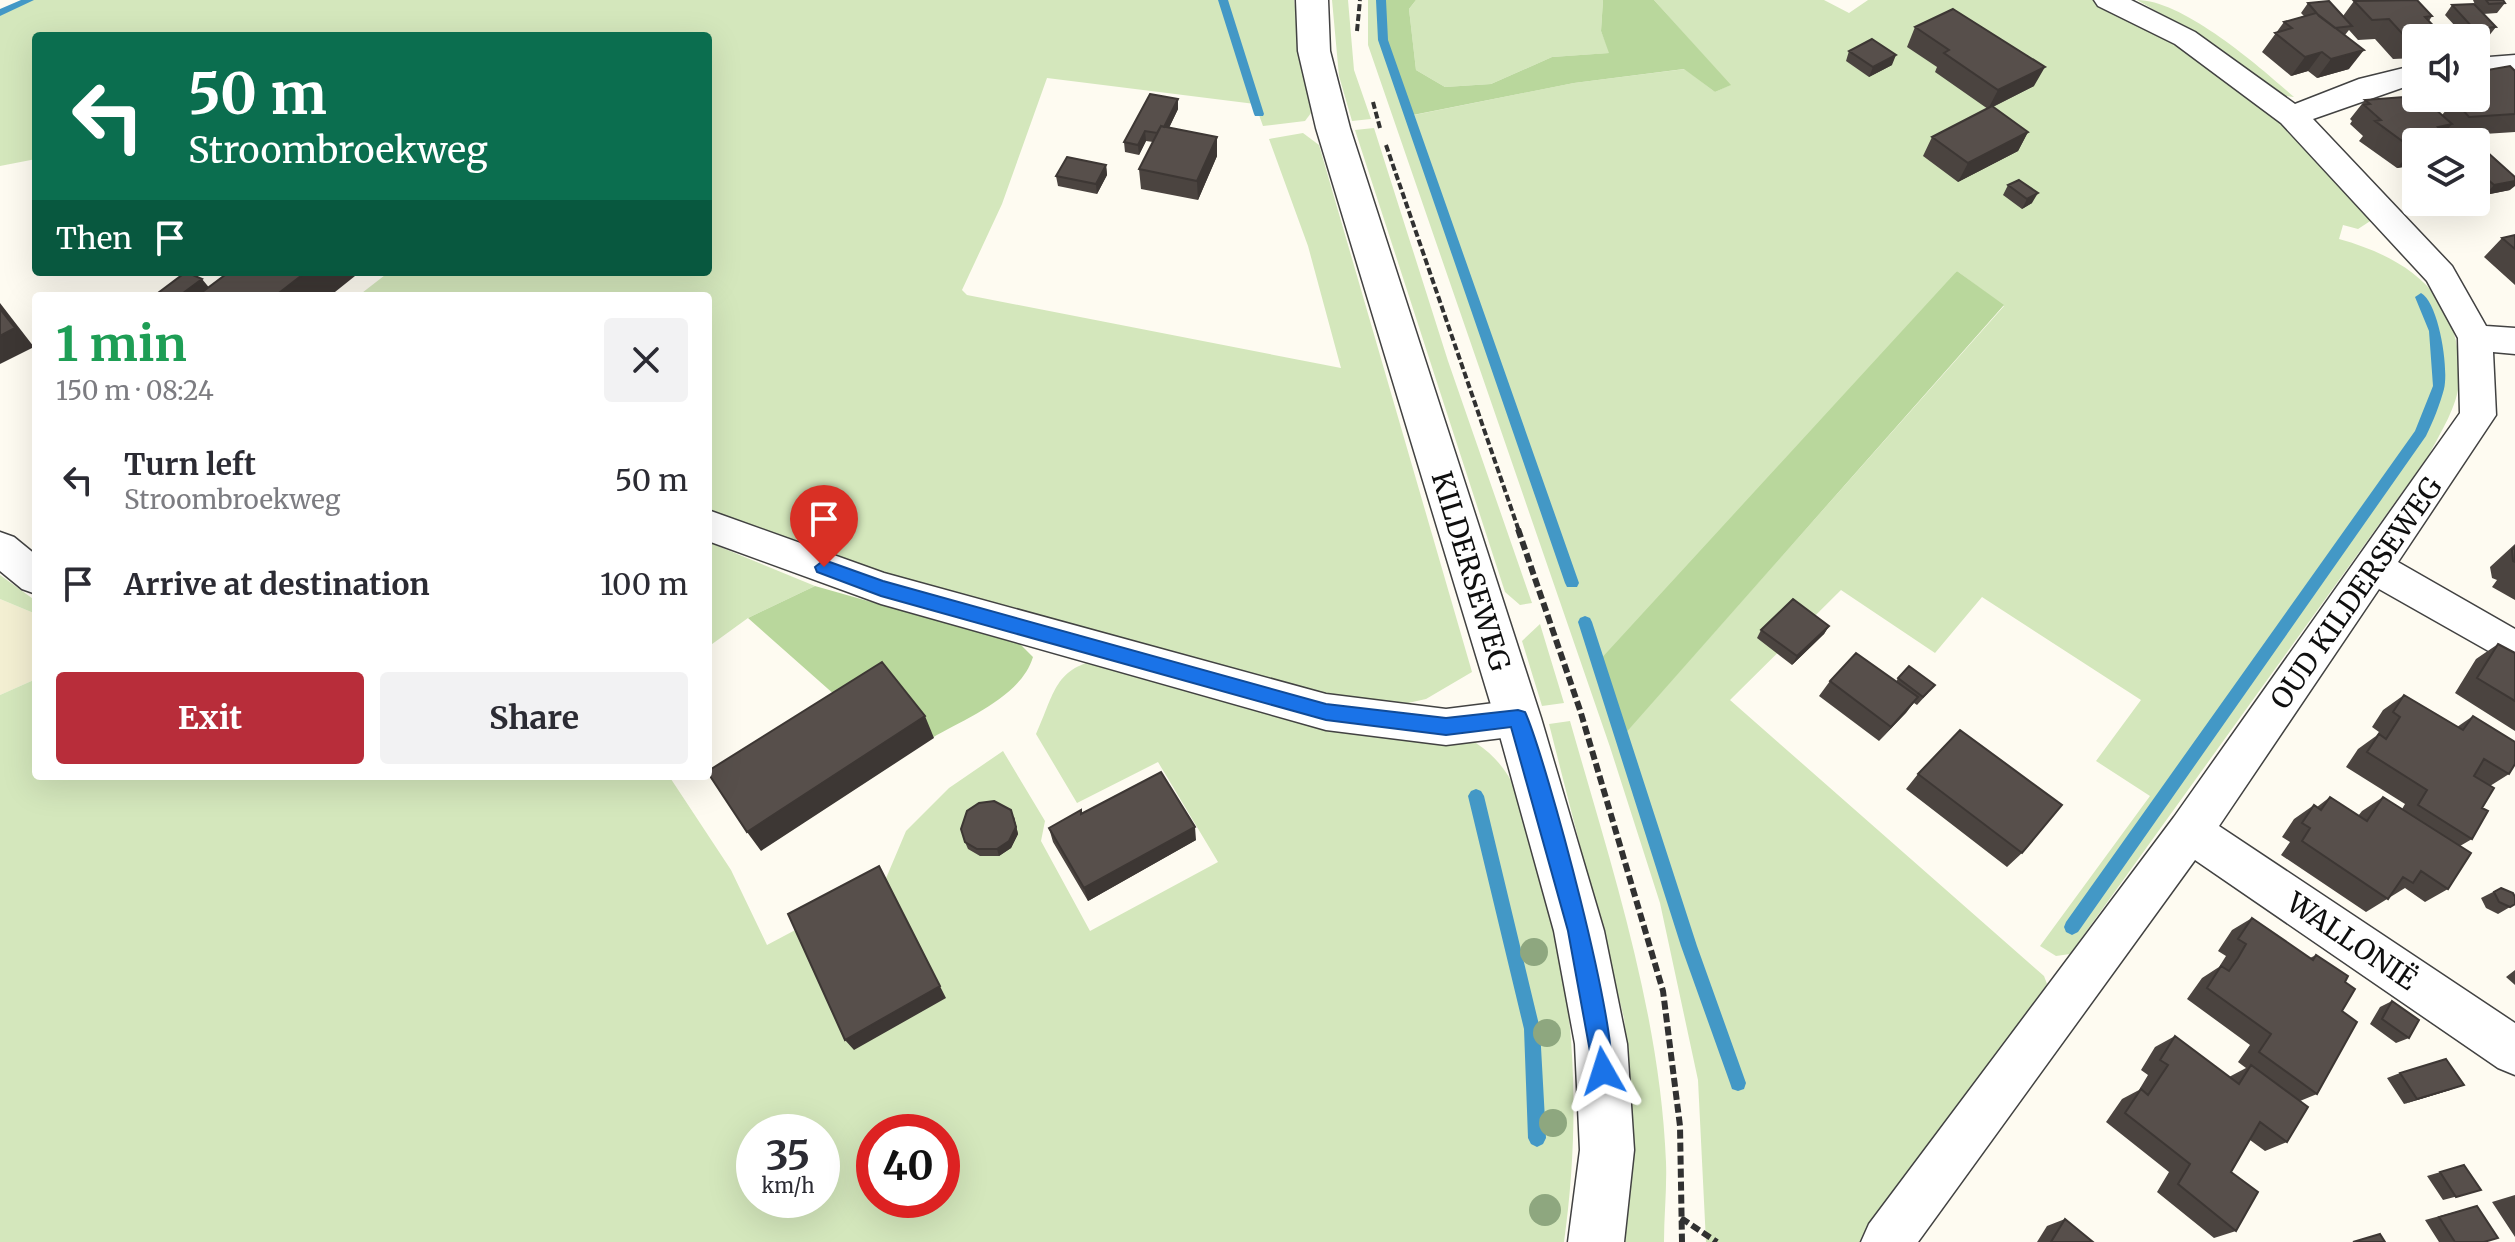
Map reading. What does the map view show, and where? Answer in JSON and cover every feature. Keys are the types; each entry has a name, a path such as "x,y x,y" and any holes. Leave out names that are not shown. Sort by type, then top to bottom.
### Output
{"street":[{"name":"KILDERSEWEG","path":"1312,0 1314,51 1333,128 1518,718 1579,931 1601,1044 1607,1150 1596,1242"},
{"name":"OUD KILDERSEWEG","path":"1887,1242 2190,831 2478,415 2475,338 2440,274 2292,116 2185,38 2108,0"},
{"path":"2490,66 2515,64"},
{"path":"2292,116 2370,86 2402,78"},
{"path":"2475,338 2515,341"},
{"path":"712,526 881,588 1326,712 1446,727 1518,718"},
{"path":"0,548 32,575"},
{"path":"2374,567 2515,649"},
{"name":"WALLONIË","path":"2190,831 2515,1051"}],"path":[{"path":"1357,42 1360,0"},
{"path":"1371,96 1580,710 1663,991 1680,1126 1682,1242"},
{"path":"1681,1218 1717,1242"}],"shaded area":[{"path":"0,599 32,612 32,681 0,695"}],"green space":[{"path":"29,0 1294,0 1311,113 1305,121 1263,126 1255,104 1047,78 1002,204 962,290 967,295 1341,368 1308,246 1269,139 1303,133 1319,145 1472,672 1426,699 1408,703 1357,700 1228,672 923,592 712,518 712,292 363,292 384,276 712,276 712,32 32,32 32,160 0,166 0,13"},
{"path":"1332,0 1348,0 1354,70 1371,119 1352,121 1339,76"},
{"path":"1368,0 1381,0 1383,40 1409,116 1574,83 1685,69 1715,92 1730,85 1654,0 1824,0 1849,13 1868,0 2100,0 2183,45 2294,133 2378,216 2358,229 2343,225 2339,239 2365,247 2410,271 2428,286 2442,305 2452,327 2458,352 2458,390 2448,419 2429,455 2070,954 2056,956 2040,946 2150,796 2096,761 2141,700 1982,597 1935,653 1841,590 1730,700 2044,976 2047,984 1860,1242 1706,1242 1698,1080 1660,903 1610,747 1368,45","holes":["1957,271 2004,306 1623,735"]},
{"path":"1381,0 1416,0 1409,9 1416,70 1445,87 1491,84 1552,57 1609,53 1601,31 1603,0 1654,0 1731,85 1715,92 1684,69 1574,83 1408,116 1383,40"},
{"path":"1416,0 1603,0 1601,31 1610,53 1552,57 1491,84 1445,87 1416,70 1409,9"},
{"path":"2137,0 2156,3 2198,23 2241,53 2294,97 2277,95 2218,47"},
{"path":"1374,128 1448,361 1532,603 1520,605 1505,592 1355,130"},
{"path":"1957,271 2004,305 1623,736 1598,662"},
{"path":"712,544 815,586 748,618 712,644"},
{"path":"0,575 32,598 32,612 0,599"},
{"path":"815,586 1020,644 1033,657 1027,671 1005,695 932,738 836,696 748,618"},
{"path":"1540,624 1564,703 1542,706 1522,641"},
{"path":"1103,659 1476,743 1503,768 1523,811 1557,938 1567,998 1574,1102 1564,1242 0,1242 0,695 32,681 32,780 672,780 731,870 767,945 884,883 906,831 949,788 1003,751 1045,821 1041,841 1090,931 1218,862 1158,762 1077,803 1036,734 1065,675 1075,668"},
{"path":"1570,721 1617,884 1654,1050 1666,1162 1664,1242 1625,1242 1634,1134 1624,1018 1549,724"}],"building":[{"path":"2417,0 2432,16 2425,17 2432,24 2402,24 2402,33 2389,19 2372,20 2354,1"},
{"path":"2486,0 2503,0 2505,3 2489,4"},
{"path":"2329,1 2352,26 2335,28 2308,3"},
{"path":"2474,4 2496,27 2469,24 2452,5"},
{"path":"1953,9 2045,67 1998,90 1944,53 1949,50 1915,27"},
{"path":"2316,13 2364,50 2331,59 2322,52 2305,57 2275,33 2292,28 2284,22"},
{"path":"1872,39 1896,55 1873,67 1849,51"},
{"path":"2510,66 2515,71 2515,114 2469,117 2465,112 2490,112 2490,70"},
{"path":"1150,94 1178,99 1164,127 1161,126 1157,133 1145,131 1138,145 1124,142"},
{"path":"2402,97 2402,112 2439,112 2452,124 2439,128 2402,128 2402,141 2375,121 2381,120 2364,105 2370,104 2365,100"},
{"path":"1992,106 2028,132 1968,163 1932,137"},
{"path":"1161,126 1217,137 1197,181 1139,169"},
{"path":"2490,155 2515,177 2515,181 2494,185 2490,181"},
{"path":"1067,157 1106,165 1096,184 1056,176"},
{"path":"2019,180 2038,193 2027,199 2008,185"},
{"path":"2515,235 2515,249 2502,238"},
{"path":"181,276 202,279 184,292 159,292"},
{"path":"224,276 301,276 280,292 202,292"},
{"path":"0,309 15,328 0,336"},
{"path":"1793,599 1829,626 1797,656 1761,630"},
{"path":"2498,644 2515,653 2515,701 2477,678"},
{"path":"1856,653 1918,697 1891,727 1830,681"},
{"path":"882,662 925,716 747,832 712,779 712,768"},
{"path":"1909,666 1935,685 1923,697 1898,678"},
{"path":"2404,695 2463,730 2473,716 2515,742 2515,764 2509,774 2484,759 2474,776 2494,788 2482,808 2488,811 2472,839 2418,805 2427,790 2367,752 2379,734 2386,739 2400,717 2393,712"},
{"path":"1960,730 2062,805 2022,853 1918,774"},
{"path":"1161,772 1195,827 1084,888 1049,828"},
{"path":"2330,797 2367,821 2383,797 2471,853 2448,889 2421,871 2413,883 2403,877 2388,899 2302,841 2310,828 2302,823 2314,805 2321,810"},
{"path":"994,801 1011,810 1016,827 1009,841 997,849 977,849 965,842 961,829 967,811 979,803"},
{"path":"879,866 940,986 845,1040 788,914"},
{"path":"2501,888 2513,893 2515,904 2510,907 2499,902 2494,892"},
{"path":"2252,918 2313,960 2316,955 2348,976 2345,982 2355,989 2342,1011 2357,1022 2317,1094 2259,1052 2271,1034 2207,988 2221,966 2229,971 2238,958 2246,944 2238,939"},
{"path":"2392,1001 2419,1020 2409,1038 2382,1019"},
{"path":"2175,1036 2239,1084 2251,1065 2308,1107 2287,1142 2260,1122 2231,1172 2258,1192 2236,1231 2178,1184 2190,1164 2125,1113 2141,1089 2148,1095 2168,1065 2160,1060"},
{"path":"2446,1059 2464,1085 2417,1099 2400,1073"},
{"path":"2464,1165 2481,1190 2456,1197 2440,1172"},
{"path":"2477,1206 2498,1238 2484,1242 2455,1242 2439,1217"},
{"path":"2065,1219 2093,1242 2051,1242"},
{"path":"2380,1234 2385,1242 2353,1242"}],"waterway":[{"path":"0,13 29,0"},
{"path":"1223,0 1259,114"},
{"path":"1381,0 1383,40 1572,583"},
{"path":"2072,927 2421,433 2439,386 2435,331 2421,297"},
{"path":"1585,622 1689,946 1738,1083"},
{"path":"1476,796 1532,1029 1537,1138"}],"route":[{"path":"824,567 881,588 1326,712 1446,727 1518,718 1579,931 1601,1044 1603,1071"}]}
